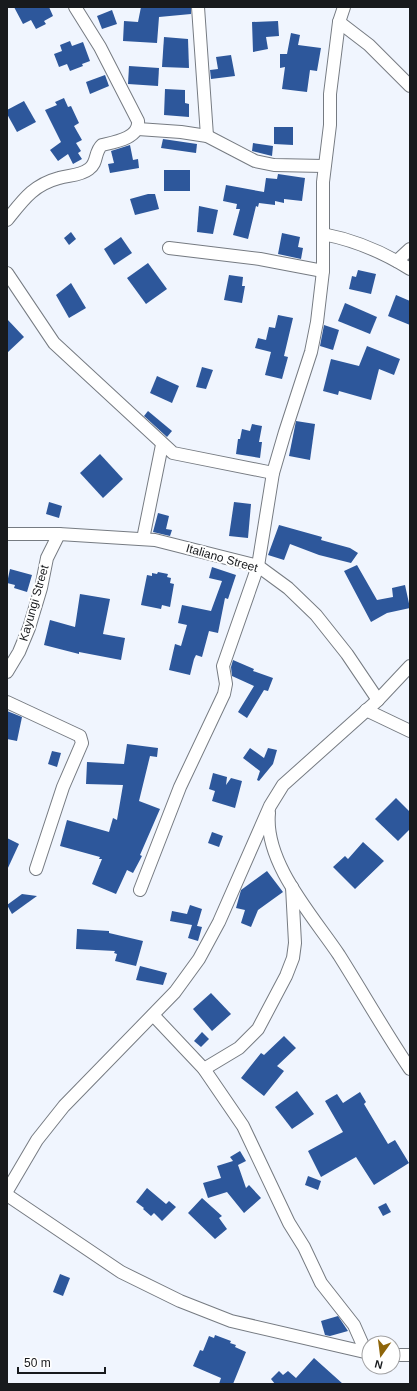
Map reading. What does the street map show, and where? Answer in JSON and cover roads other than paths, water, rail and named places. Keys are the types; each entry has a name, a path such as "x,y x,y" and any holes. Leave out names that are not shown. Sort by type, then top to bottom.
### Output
{"street":[{"path":"7,220 33,189 47,182 80,174 90,169 96,161 98,149 102,146 134,135 138,128 138,121 100,47 75,7"},
{"path":"198,7 207,136"},
{"path":"140,890 180,787 224,694 226,684 223,666 258,566 273,473 311,352 323,271 324,166 330,125 334,56 339,22 344,7"},
{"path":"339,22 369,45 410,86"},
{"path":"138,128 207,136 255,161 274,165 324,166"},
{"path":"323,234 344,238 376,250 410,269"},
{"path":"169,248 260,259 323,271"},
{"path":"397,261 410,249"},
{"path":"7,273 54,343 137,419 162,445 173,453 273,473"},
{"path":"143,539 162,445"},
{"name":"Italiano Street","path":"7,534 59,534 155,540 258,566 288,588 316,615 347,654 378,700"},
{"name":"Kayungi Street","path":"7,672 19,652 41,588 47,558 59,534"},
{"path":"7,1191 37,1140 64,1106 175,992 199,959 219,922 270,806 283,786 378,700 410,666"},
{"path":"7,702 80,736 82,743 63,787 36,869"},
{"path":"366,710 410,731"},
{"path":"270,806 268,825 272,843 278,860 292,887 339,955 410,1069"},
{"path":"204,1069 239,1048 258,1028 286,976 293,958 295,943 292,887"},
{"path":"153,1015 204,1069 243,1126 289,1223 304,1247 321,1283 354,1325 361,1339"},
{"path":"7,1195 121,1272 180,1301 231,1321 361,1351"}]}
